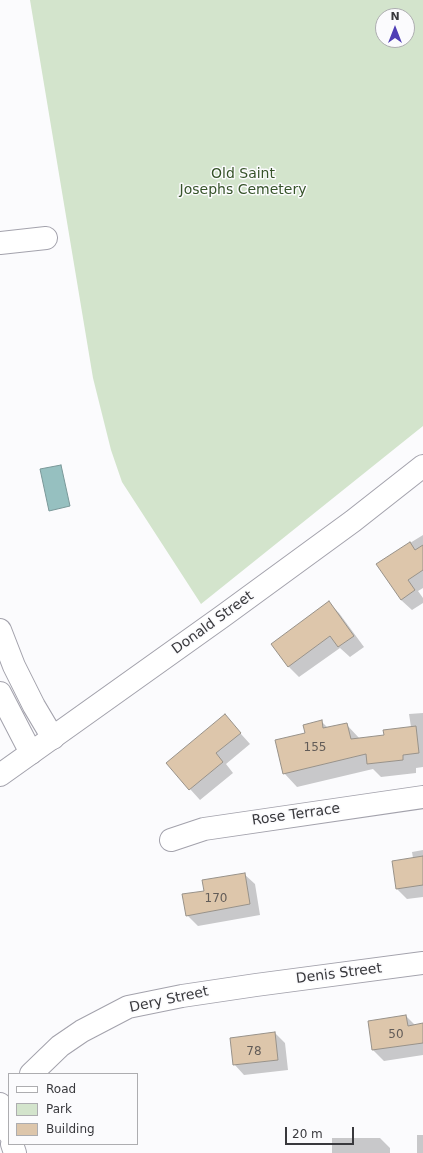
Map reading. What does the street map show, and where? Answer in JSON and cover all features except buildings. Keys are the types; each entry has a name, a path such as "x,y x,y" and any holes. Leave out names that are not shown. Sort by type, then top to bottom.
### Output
{"street":[{"path":"0,242 46,238"},
{"name":"Donald Street","path":"0,775 347,525 423,466"},
{"path":"0,630 14,666 34,706 53,738"},
{"path":"0,693 31,753"},
{"name":"Rose Terrace","path":"171,840 204,829 423,796"},
{"name":"Denis Street","path":"256,985 423,963"},
{"name":"Dery Street","path":"31,1073 60,1046 82,1032 128,1008 182,996 256,985"},
{"path":"8,1095 0,1103 8,1130"}],"green space":[{"name":"Old Saint Josephs Cemetery","path":"30,0 423,0 423,426 201,604 122,482 111,450 93,378"}],"water":[{"path":"61,465 70,506 49,511 40,469"}]}
